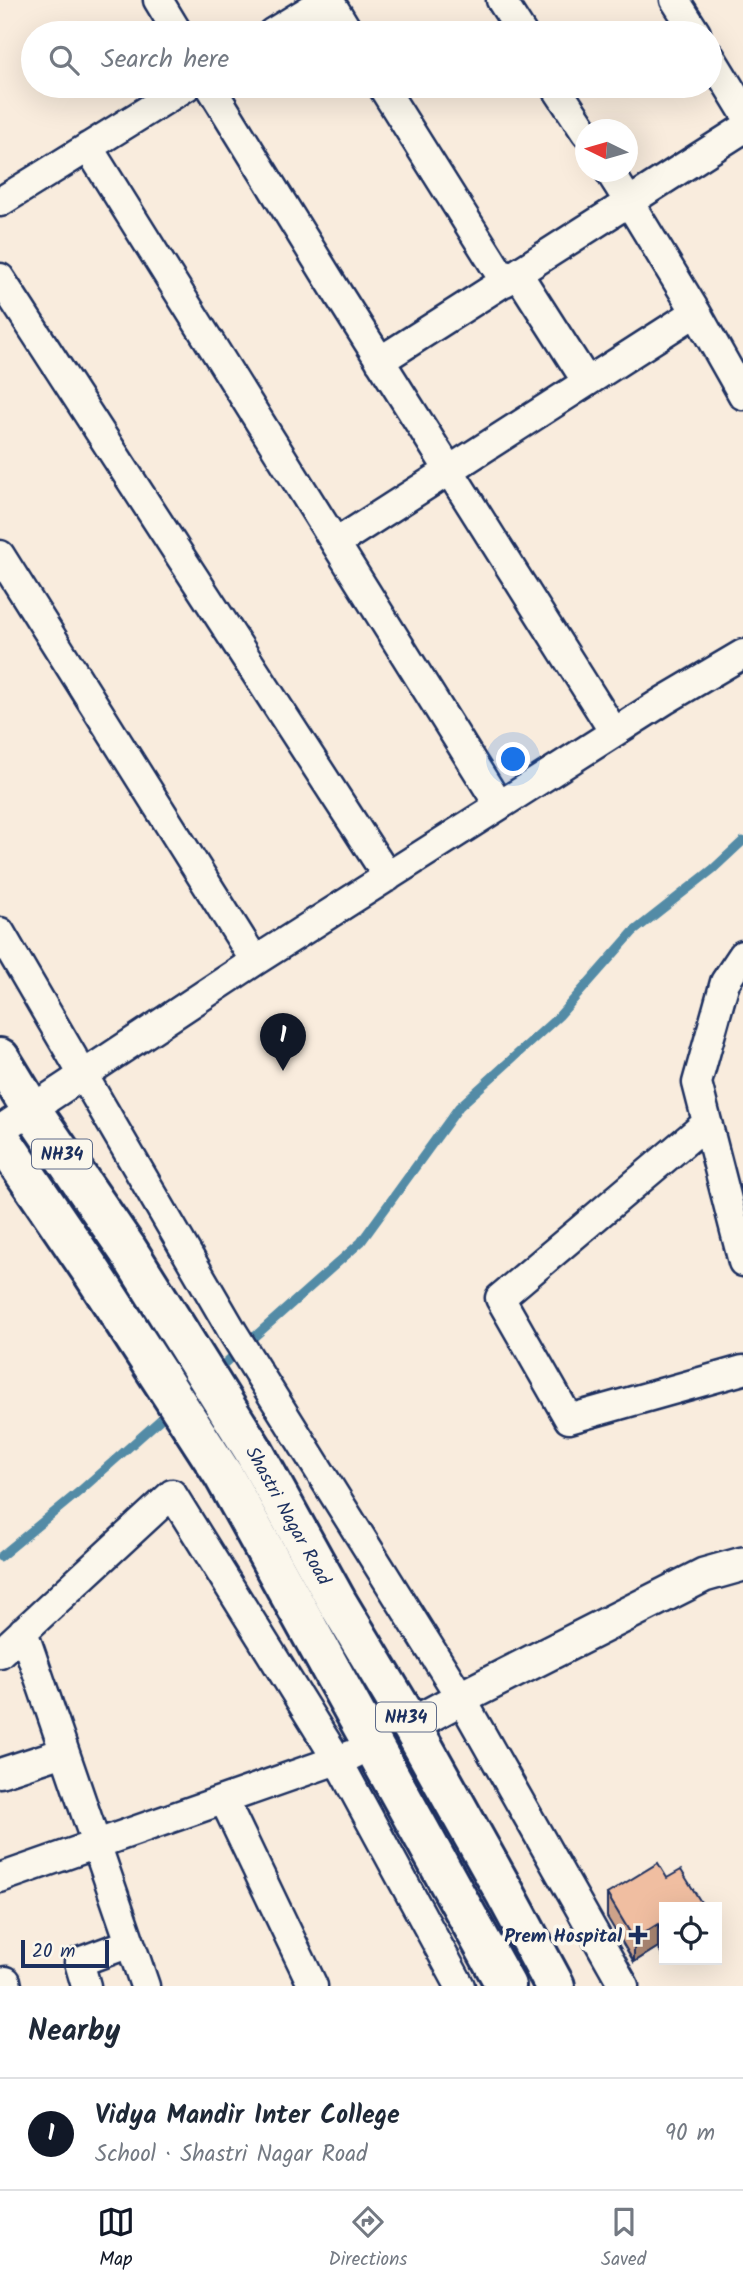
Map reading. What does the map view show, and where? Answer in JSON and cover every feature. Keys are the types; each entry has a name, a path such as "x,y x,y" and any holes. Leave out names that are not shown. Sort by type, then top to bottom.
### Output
{"highway":[{"name":"Shastri Nagar Road","path":"0,1058 31,1109 127,1249 253,1450 337,1602 411,1725 555,1986"},
{"name":"NH34","path":"0,1137 92,1272 224,1476 506,1986"},
{"path":"375,1746 411,1725"}],"street":[{"path":"158,0 171,21"},
{"path":"292,21 327,0 341,21"},
{"path":"500,0 514,21"},
{"path":"675,0 688,21"},
{"path":"722,76 743,110"},
{"path":"0,202 168,98"},
{"path":"217,98 614,732"},
{"path":"390,98 511,278 587,382"},
{"path":"563,98 577,119"},
{"path":"380,361 743,129"},
{"path":"88,147 499,805"},
{"path":"616,182 743,395"},
{"path":"0,278 388,877"},
{"path":"336,543 696,312"},
{"path":"0,555 255,961"},
{"path":"0,1130 255,961 614,732 743,654"},
{"path":"0,932 234,1334 461,1698 624,1986"},
{"path":"743,955 724,982 697,1083 743,1262"},
{"path":"707,1123 500,1298 569,1419 743,1370"},
{"path":"0,1653 172,1494 338,1760 460,1986"},
{"path":"411,1725 704,1575 743,1564"},
{"path":"23,1631 145,1986"},
{"path":"0,1878 375,1746"},
{"path":"0,1773 64,1752"},
{"path":"224,1800 313,1986"},
{"path":"86,1986 79,1962 130,1943"},
{"path":"0,1983 6,1981 7,1986"}],"building":[{"path":"658,1863 667,1878 681,1870 701,1902 659,1902 659,1926 658,1924 634,1939 607,1894"}],"waterway":[{"path":"216,1371 361,1242 459,1107 559,1016 633,932 713,869 743,841"},
{"path":"0,1557 171,1410"}],"place":[{"name":"Vidya Mandir Inter College","path":"283,1071"},
{"name":"Prem Hospital","path":"638,1935"}]}
